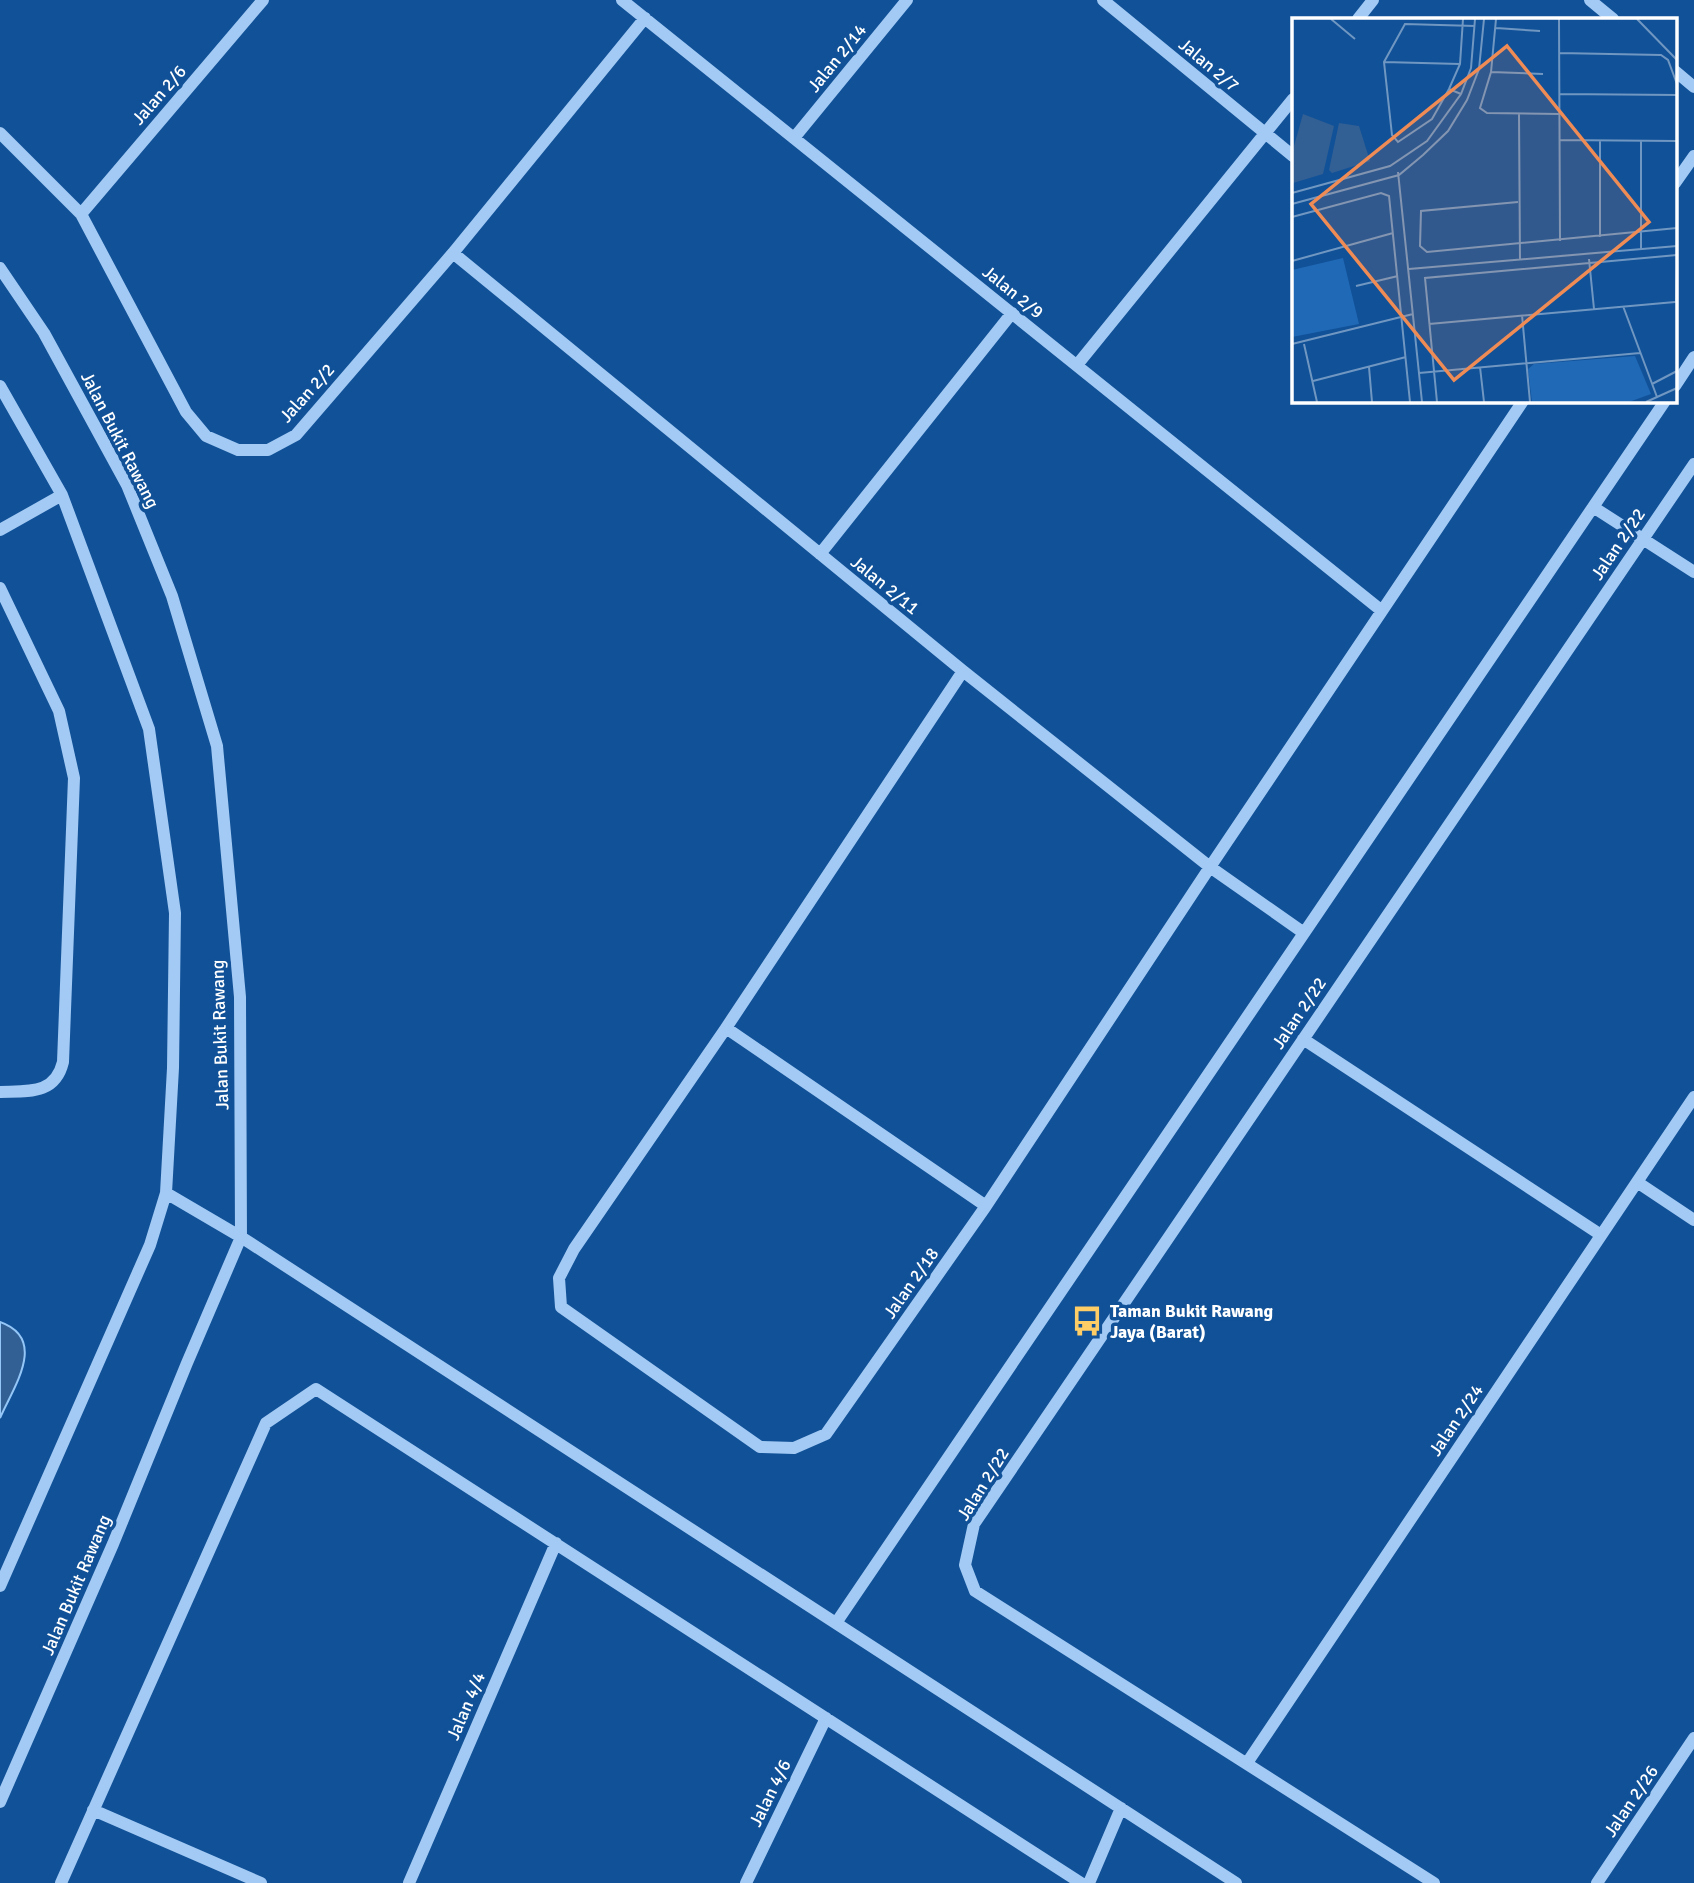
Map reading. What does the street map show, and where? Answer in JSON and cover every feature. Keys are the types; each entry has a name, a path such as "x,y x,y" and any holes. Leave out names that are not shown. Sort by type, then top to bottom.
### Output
{"street":[{"name":"Jalan 2/6","path":"81,214 263,0"},
{"name":"Jalan 2/9","path":"622,0 1382,611"},
{"name":"Jalan 2/14","path":"794,138 907,0"},
{"name":"Jalan 2/7","path":"1103,0 1292,155"},
{"path":"1359,18 1373,0"},
{"path":"1590,0 1612,18"},
{"name":"Jalan 2/2","path":"0,133 81,214 186,412 206,436 238,450 268,450 296,435 453,253 645,19"},
{"path":"1676,72 1694,86"},
{"path":"1076,365 1292,100"},
{"path":"1676,182 1694,156"},
{"name":"Jalan 2/11","path":"453,253 963,671 1210,867 1304,933"},
{"name":"Jalan Bukit Rawang","path":"0,268 44,333 127,485 172,596 217,746 240,997 241,1237 113,1544 0,1802"},
{"path":"820,554 1012,313"},
{"path":"1676,384 1694,357"},
{"path":"0,386 62,495 149,729 175,913 173,1068 166,1193 150,1245 0,1586"},
{"name":"Jalan 2/18","path":"726,1028 574,1249 559,1279 561,1307 760,1447 794,1448 826,1434 986,1206 1522,402"},
{"path":"836,1623 1664,402"},
{"name":"Jalan 2/22","path":"1247,1763 975,1591 965,1565 974,1524 1694,464"},
{"path":"0,530 62,495"},
{"path":"1593,507 1694,572"},
{"path":"0,588 59,711 74,778 61,1072 46,1087 0,1092"},
{"path":"963,671 726,1028 986,1206"},
{"path":"1303,1039 1601,1235"},
{"name":"Jalan 2/24","path":"1247,1763 1694,1097"},
{"path":"1637,1181 1694,1220"},
{"path":"166,1193 241,1237 1236,1883"},
{"path":"61,1883 266,1423 316,1389 1080,1883"},
{"name":"Jalan 4/4","path":"409,1883 556,1543"},
{"name":"Jalan 4/6","path":"746,1883 826,1718"},
{"name":"Jalan 2/26","path":"1597,1883 1694,1738"},
{"path":"1247,1763 1434,1883"},
{"path":"1089,1883 1121,1808"},
{"path":"93,1810 261,1883"}],"water":[{"path":"0,1322 14,1330 22,1340 25,1351 19,1378 0,1418"}],"place":[{"name":"Taman Bukit Rawang Jaya (Barat)","path":"1087,1321"}]}
